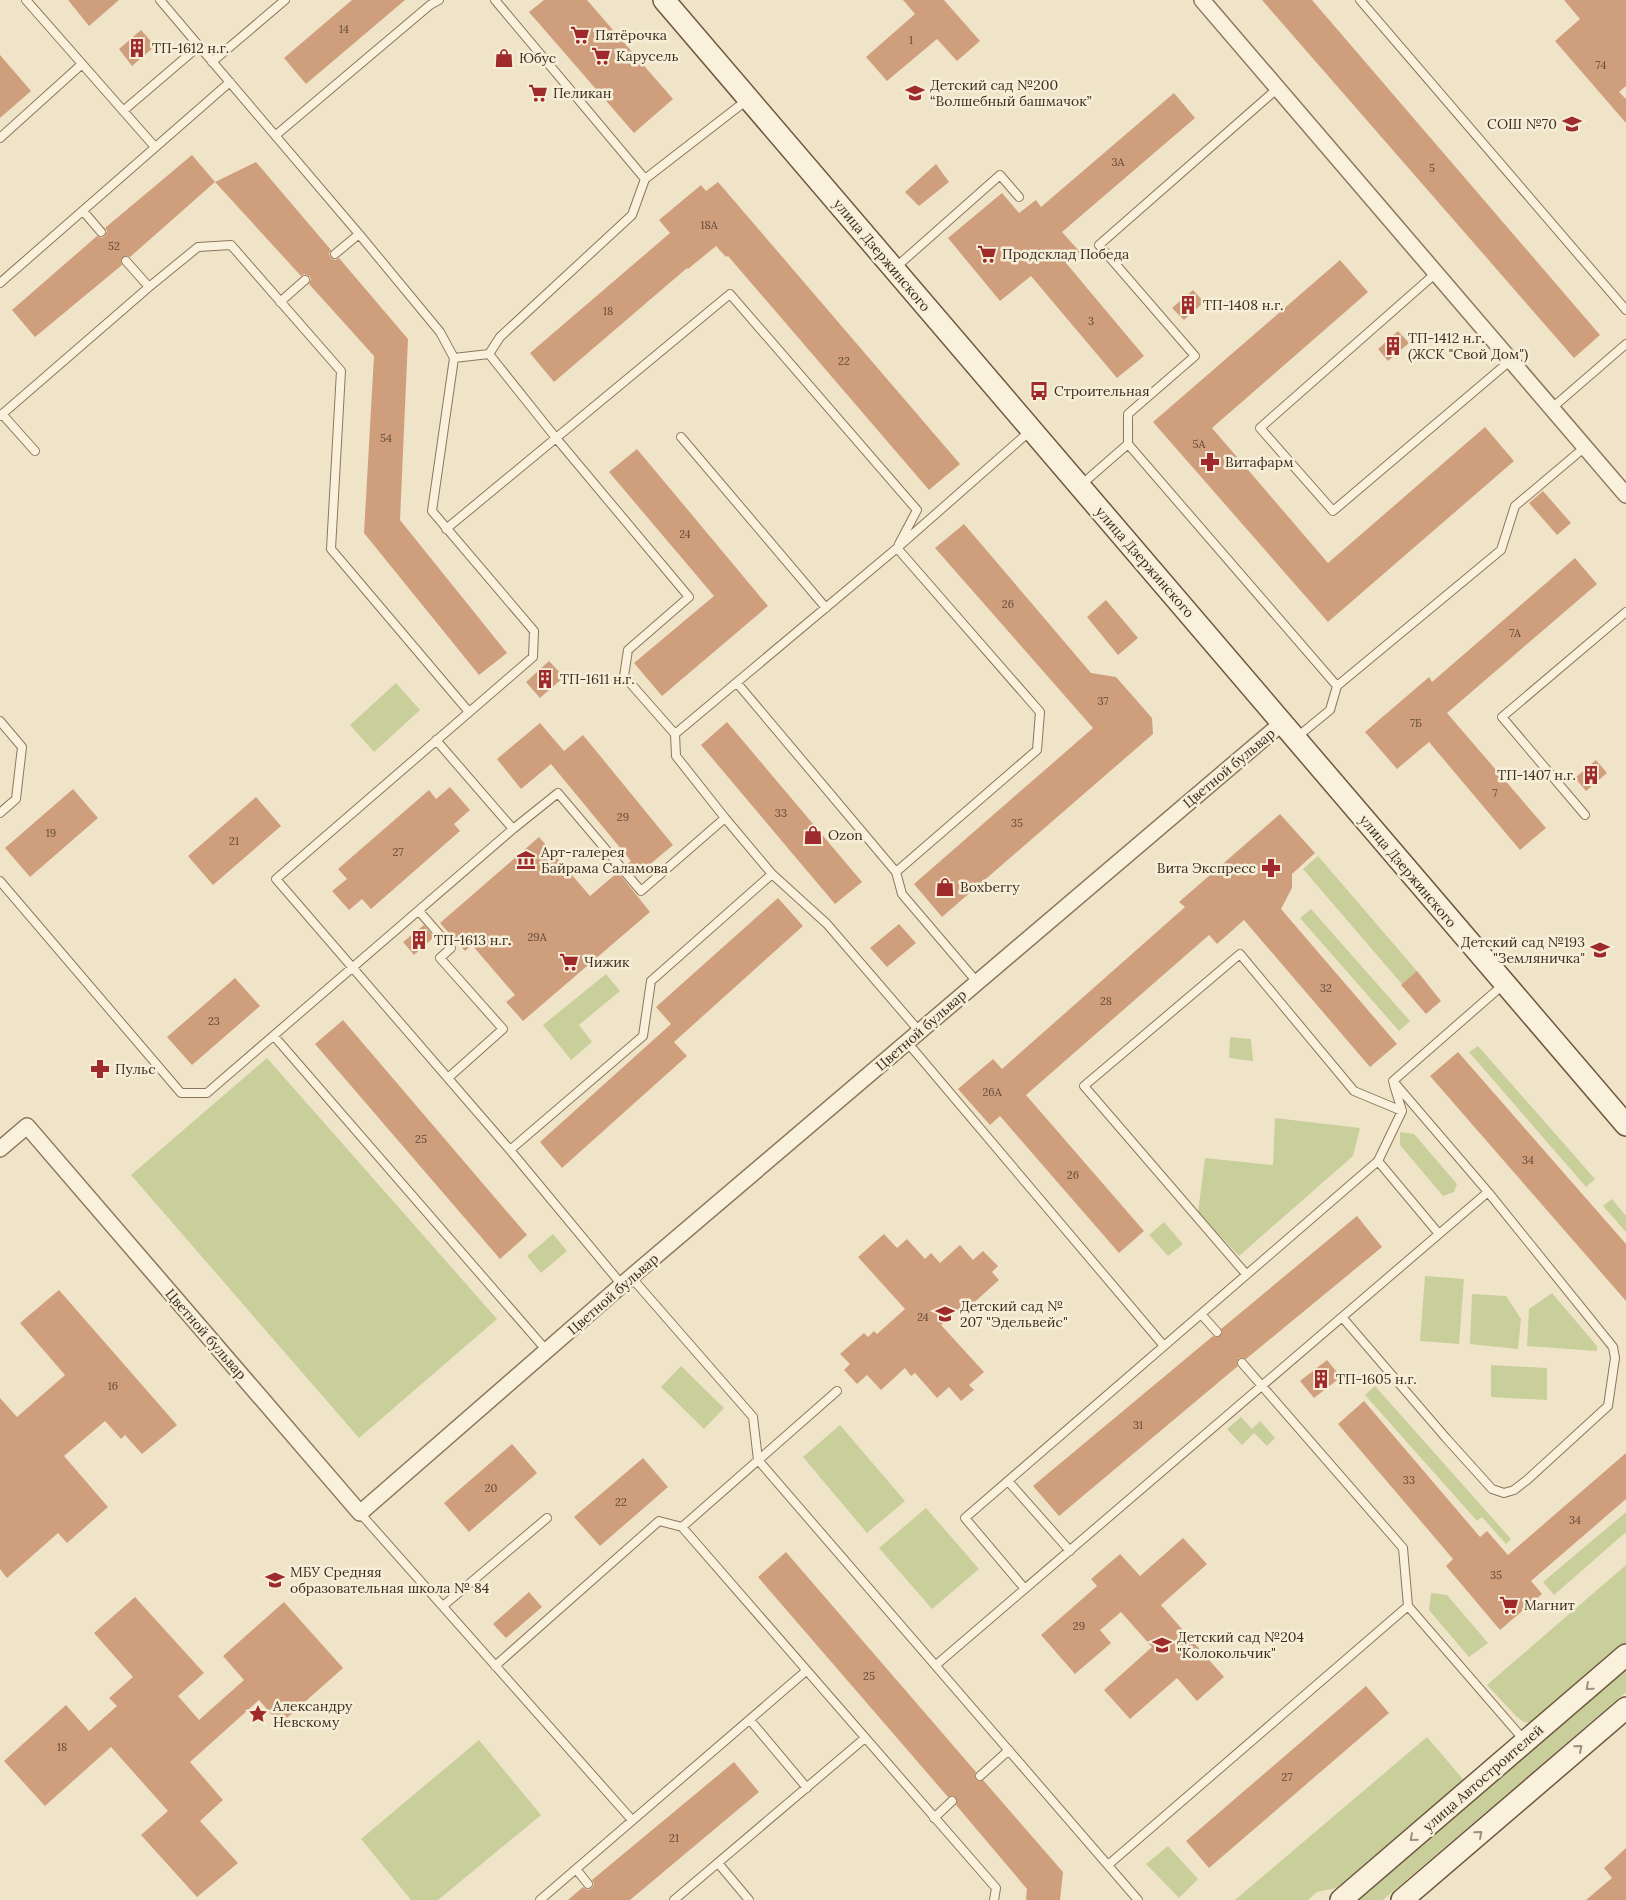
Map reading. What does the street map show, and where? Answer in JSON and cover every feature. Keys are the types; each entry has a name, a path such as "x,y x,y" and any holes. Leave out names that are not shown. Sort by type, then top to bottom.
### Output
{"main road":[{"name":"улица Дзержинского","path":"664,0 1626,1125"},
{"name":"улица Автостроителей","path":"1341,1900 1626,1655"},
{"path":"1402,1900 1626,1708"}],"street":[{"path":"1202,0 1626,495"},
{"name":"Цветной бульвар","path":"0,1148 27,1126 360,1513 627,1281 977,982 1289,730"}],"lane":[{"path":"26,0 155,147"},
{"path":"160,0 276,135 440,332 454,358 432,512 534,631 533,657 276,879 510,1150 627,1281 753,1417 758,1460 1138,1900"},
{"path":"212,62 285,0"},
{"path":"276,135 430,5 439,0"},
{"path":"495,0 645,179"},
{"path":"1360,0 1626,310"},
{"path":"123,111 199,46"},
{"path":"0,138 82,64"},
{"path":"0,283 230,82"},
{"path":"1278,88 1099,245 1195,356 1128,414 1128,444 1337,686"},
{"path":"489,354 500,337 632,215 645,179 748,98"},
{"path":"894,269 1000,176 1019,198"},
{"path":"83,210 101,232"},
{"path":"335,254 359,234"},
{"path":"35,451 1,415 198,247 231,245 341,371 331,549 469,712"},
{"path":"126,261 149,287"},
{"path":"1436,273 1260,428 1333,511 1510,360"},
{"path":"280,302 305,280"},
{"path":"446,528 730,294 917,510 897,548"},
{"path":"1552,408 1626,344"},
{"path":"454,358 489,354"},
{"path":"489,354 556,438 689,597 628,650 624,676 675,734 676,756 725,818 772,874 827,924 920,1032"},
{"path":"675,734 897,548 1032,430"},
{"path":"681,437 826,608"},
{"path":"1079,486 1128,444"},
{"path":"1289,730 1330,710 1337,686 1501,550 1515,506 1585,447"},
{"path":"896,872 1037,750 1040,712 897,548"},
{"path":"1585,816 1502,717 1626,612"},
{"path":"737,683 896,872 902,894 977,982"},
{"path":"0,721 22,747 16,799 0,813"},
{"path":"436,740 513,829"},
{"path":"0,881 181,1093 207,1093 513,829 558,793 642,891 725,818"},
{"path":"510,1150 643,1036 651,981 772,874"},
{"path":"419,911 451,948 440,958 504,1029 448,1078"},
{"path":"1246,1274 1084,1086 1240,954 1354,1091 1402,1111"},
{"path":"1393,1081 1504,984"},
{"path":"274,1036 547,1351"},
{"path":"907,1042 1164,1346"},
{"path":"1025,1589 965,1518 1378,1161 1402,1111 1393,1081"},
{"path":"1342,1317 1492,1489 1504,1493 1514,1490 1608,1406 1614,1358 1613,1347 1488,1192 1393,1081"},
{"path":"1378,1161 1440,1234"},
{"path":"936,1665 1488,1192"},
{"path":"1201,1314 1217,1332"},
{"path":"1242,1363 1403,1548 1408,1606 1526,1741"},
{"path":"682,1527 837,1391"},
{"path":"1008,1481 1070,1551"},
{"path":"360,1513 632,1820"},
{"path":"443,1606 547,1518"},
{"path":"495,1666 659,1521 682,1527 996,1888 994,1900"},
{"path":"1108,1865 1408,1606"},
{"path":"540,1900 806,1671"},
{"path":"750,1720 807,1788"},
{"path":"674,1900 865,1738"},
{"path":"980,1776 1009,1750"},
{"path":"934,1818 952,1801"},
{"path":"718,1863 749,1900"},
{"path":"576,1869 588,1884"}],"green space":[{"path":"396,683 420,710 374,752 350,725"},
{"path":"1318,856 1422,977 1407,990 1303,869"},
{"path":"1311,909 1410,1021 1399,1031 1300,918"},
{"path":"606,974 620,991 579,1025 592,1042 571,1060 543,1025"},
{"path":"1230,1037 1251,1039 1253,1061 1229,1058"},
{"path":"1478,1046 1595,1179 1586,1187 1469,1052"},
{"path":"267,1058 497,1319 359,1438 131,1175"},
{"path":"1275,1118 1360,1128 1353,1156 1239,1256 1198,1212 1205,1158 1273,1165"},
{"path":"1400,1132 1414,1134 1457,1184 1454,1192 1443,1196 1400,1145"},
{"path":"1612,1199 1626,1216 1626,1232 1603,1206"},
{"path":"1164,1222 1183,1244 1168,1256 1149,1235"},
{"path":"553,1234 567,1251 541,1273 527,1256"},
{"path":"1425,1276 1464,1279 1459,1344 1420,1341"},
{"path":"1552,1293 1597,1346 1597,1351 1527,1346 1529,1309"},
{"path":"1472,1294 1506,1296 1521,1319 1518,1349 1470,1344"},
{"path":"1491,1365 1547,1368 1547,1400 1491,1397"},
{"path":"681,1366 724,1408 704,1429 661,1387"},
{"path":"1375,1386 1511,1539 1506,1544 1482,1517 1477,1521 1365,1395"},
{"path":"1241,1417 1252,1429 1260,1421 1275,1438 1267,1446 1254,1433 1242,1445 1227,1429"},
{"path":"840,1425 905,1501 867,1533 803,1457"},
{"path":"926,1508 979,1569 932,1609 879,1548"},
{"path":"1626,1512 1626,1532 1554,1595 1543,1582"},
{"path":"1626,1565 1626,1650 1533,1723 1524,1722 1487,1685"},
{"path":"1431,1593 1447,1595 1488,1643 1469,1657 1429,1610"},
{"path":"1626,1668 1626,1692 1383,1900 1355,1900"},
{"path":"1427,1737 1467,1784 1350,1885 1317,1892 1308,1900 1235,1900"},
{"path":"479,1740 541,1815 438,1900 411,1900 361,1839"},
{"path":"1168,1846 1198,1879 1179,1898 1146,1864"}],"building":[{"path":"68,0 119,0 89,26"},
{"path":"352,0 405,0 306,84 284,58"},
{"name":"Карусель","path":"544,0 587,0 673,99 634,133 529,12"},
{"path":"903,0 944,0 980,41 957,61 937,39 887,81 866,57 915,14"},
{"path":"1262,0 1312,0 1600,335 1574,358"},
{"path":"1564,0 1626,0 1626,86 1619,92 1626,99 1626,123 1555,41 1580,19"},
{"name":"ТП-1612 н.г.","path":"141,30 155,46 132,66 119,49"},
{"path":"0,55 31,91 0,118"},
{"path":"1174,93 1195,118 1062,232 1080,252 1066,263 1144,356 1117,378 1031,276 1000,301 948,238 1002,193 1019,213 1036,200 1041,207"},
{"path":"192,155 215,182 130,257 123,257 121,260 122,265 35,337 12,310 97,236 102,238 105,236 107,231 105,228"},
{"path":"256,162 331,250 329,254 331,258 335,260 339,258 408,339 400,520 507,653 479,675 364,533 374,356 309,284 311,279 309,276 304,274 301,276 215,182"},
{"path":"936,164 949,182 919,206 905,192"},
{"path":"718,182 960,464 929,490 728,256 726,257 716,246 687,268 554,382 530,353 670,233 659,220 701,185 706,191"},
{"path":"1340,260 1368,292 1212,428 1328,563 1485,427 1514,461 1328,622 1153,422"},
{"name":"ТП-1408 н.г.","path":"1193,290 1204,302 1184,320 1172,308"},
{"name":"ТП-1412 н.г. (ЖСК \"Свой Дом\")","path":"1398,331 1409,343 1388,361 1378,349"},
{"path":"637,449 768,606 662,696 634,663 714,596 609,472"},
{"path":"1543,491 1571,523 1557,535 1529,503"},
{"path":"964,524 1091,673 1116,677 1152,718 1153,734 942,917 914,884 1093,728 935,548"},
{"path":"1575,558 1597,584 1447,713 1546,828 1520,850 1429,742 1397,769 1365,732 1429,677 1432,682"},
{"path":"1106,600 1138,638 1118,655 1087,617"},
{"name":"ТП-1611 н.г.","path":"549,661 564,677 540,698 526,682"},
{"path":"727,722 862,882 835,904 701,745"},
{"path":"540,723 564,751 583,735 673,845 636,876 626,865 631,861 551,764 521,789 497,759"},
{"name":"ТП-1407 н.г.","path":"1596,760 1607,773 1586,791 1575,778"},
{"path":"450,787 470,810 454,824 460,831 371,909 362,899 349,910 332,891 347,879 338,869 429,790 436,799"},
{"path":"73,789 98,818 30,877 5,848"},
{"path":"256,797 281,826 213,885 188,856"},
{"path":"1280,814 1315,853 1292,874 1292,888 1281,909 1397,1044 1370,1067 1244,920 1217,944 1209,935 1026,1095 1144,1231 1119,1253 1000,1116 990,1125 958,1089 993,1059 1002,1069 1185,907 1179,902"},
{"path":"539,837 590,896 618,872 650,912 523,1021 506,1002 515,995 472,945 465,951 440,923"},
{"path":"778,898 803,926 674,1042 687,1056 562,1168 540,1142 671,1024 656,1007"},
{"path":"899,924 916,943 887,967 870,948"},
{"name":"ТП-1613 н.г.","path":"424,925 434,937 414,955 403,942"},
{"path":"1417,971 1441,1001 1426,1014 1401,985"},
{"path":"235,978 260,1006 192,1065 167,1037"},
{"path":"343,1020 527,1235 500,1259 315,1044"},
{"path":"1458,1052 1626,1244 1626,1301 1430,1076"},
{"path":"1357,1216 1382,1247 1246,1359 1239,1358 1238,1366 1059,1516 1033,1486 1213,1336 1220,1336 1222,1333 1221,1329"},
{"path":"884,1234 897,1248 907,1239 925,1259 931,1253 940,1263 960,1245 973,1260 983,1251 998,1266 992,1272 999,1280 968,1308 965,1304 941,1325 984,1372 969,1385 974,1390 961,1401 949,1387 937,1398 915,1373 911,1376 905,1368 881,1390 867,1375 857,1384 844,1370 850,1364 840,1354 864,1333 868,1337 874,1331 877,1334 905,1309 858,1257"},
{"path":"59,1290 177,1425 142,1454 125,1435 121,1439 105,1421 64,1456 108,1507 67,1543 58,1533 7,1578 0,1569 0,1398 17,1417 65,1375 20,1323"},
{"name":"ТП-1605 н.г.","path":"1327,1360 1341,1377 1314,1398 1300,1381"},
{"path":"1364,1401 1480,1537 1487,1531 1508,1555 1626,1453 1626,1499 1531,1581 1542,1594 1500,1630 1446,1566 1453,1559 1338,1424"},
{"path":"512,1444 537,1473 469,1532 444,1503"},
{"path":"643,1458 668,1487 600,1546 574,1517"},
{"path":"1183,1538 1207,1564 1161,1605 1224,1677 1197,1701 1177,1678 1130,1719 1104,1690 1152,1647 1121,1612 1100,1630 1111,1643 1075,1674 1041,1635 1097,1586 1091,1579 1120,1554 1140,1576"},
{"path":"786,1552 976,1772 976,1779 979,1781 983,1780 1063,1872 1060,1900 1026,1900 1027,1889 956,1805 956,1798 953,1796 948,1797 758,1577"},
{"path":"529,1592 542,1607 506,1638 493,1624"},
{"path":"135,1597 204,1673 178,1696 199,1720 244,1680 223,1656 284,1602 343,1668 280,1724 259,1700 190,1762 223,1800 200,1821 238,1863 197,1897 141,1835 168,1811 111,1747 45,1806 4,1761 66,1705 89,1731 117,1706 109,1698 133,1677 94,1633"},
{"path":"1366,1686 1389,1713 1209,1868 1186,1841"},
{"path":"734,1762 759,1792 630,1900 568,1900 583,1887 588,1890 592,1888 594,1884 592,1880"},
{"path":"1626,1848 1626,1900 1586,1900 1612,1878 1604,1868"}],"place":[{"name":"Пятёрочка","path":"580,35"},
{"name":"ТП-1612 н.г.","path":"137,48"},
{"name":"Карусель","path":"601,56"},
{"name":"Юбус","path":"504,58"},
{"name":"Пеликан","path":"538,93"},
{"name":"Детский сад №200 “Волшебный башмачок”","path":"915,93"},
{"name":"СОШ №70","path":"1572,124"},
{"name":"Продсклад Победа","path":"987,254"},
{"name":"ТП-1408 н.г.","path":"1188,305"},
{"name":"ТП-1412 н.г. (ЖСК \"Свой Дом\")","path":"1393,346"},
{"name":"Строительная","path":"1039,391"},
{"name":"Витафарм","path":"1210,462"},
{"name":"ТП-1611 н.г.","path":"545,679"},
{"name":"ТП-1407 н.г.","path":"1591,775"},
{"name":"Ozon","path":"813,835"},
{"name":"Арт-галерея Байрама Саламова","path":"526,860"},
{"name":"Вита Экспресс","path":"1271,868"},
{"name":"Boxberry","path":"945,887"},
{"name":"ТП-1613 н.г.","path":"419,940"},
{"name":"Детский сад №193 \"Земляничка\"","path":"1600,950"},
{"name":"Чижик","path":"569,962"},
{"name":"Пульс","path":"100,1069"},
{"name":"Детский сад № 207 \"Эдельвейс\"","path":"945,1314"},
{"name":"ТП-1605 н.г.","path":"1321,1379"},
{"name":"МБУ Средняя образовательная школа № 84","path":"275,1580"},
{"name":"Магнит","path":"1509,1605"},
{"name":"Детский сад №204 \"Колокольчик\"","path":"1162,1645"},
{"name":"Александру Невскому","path":"258,1714"}]}
